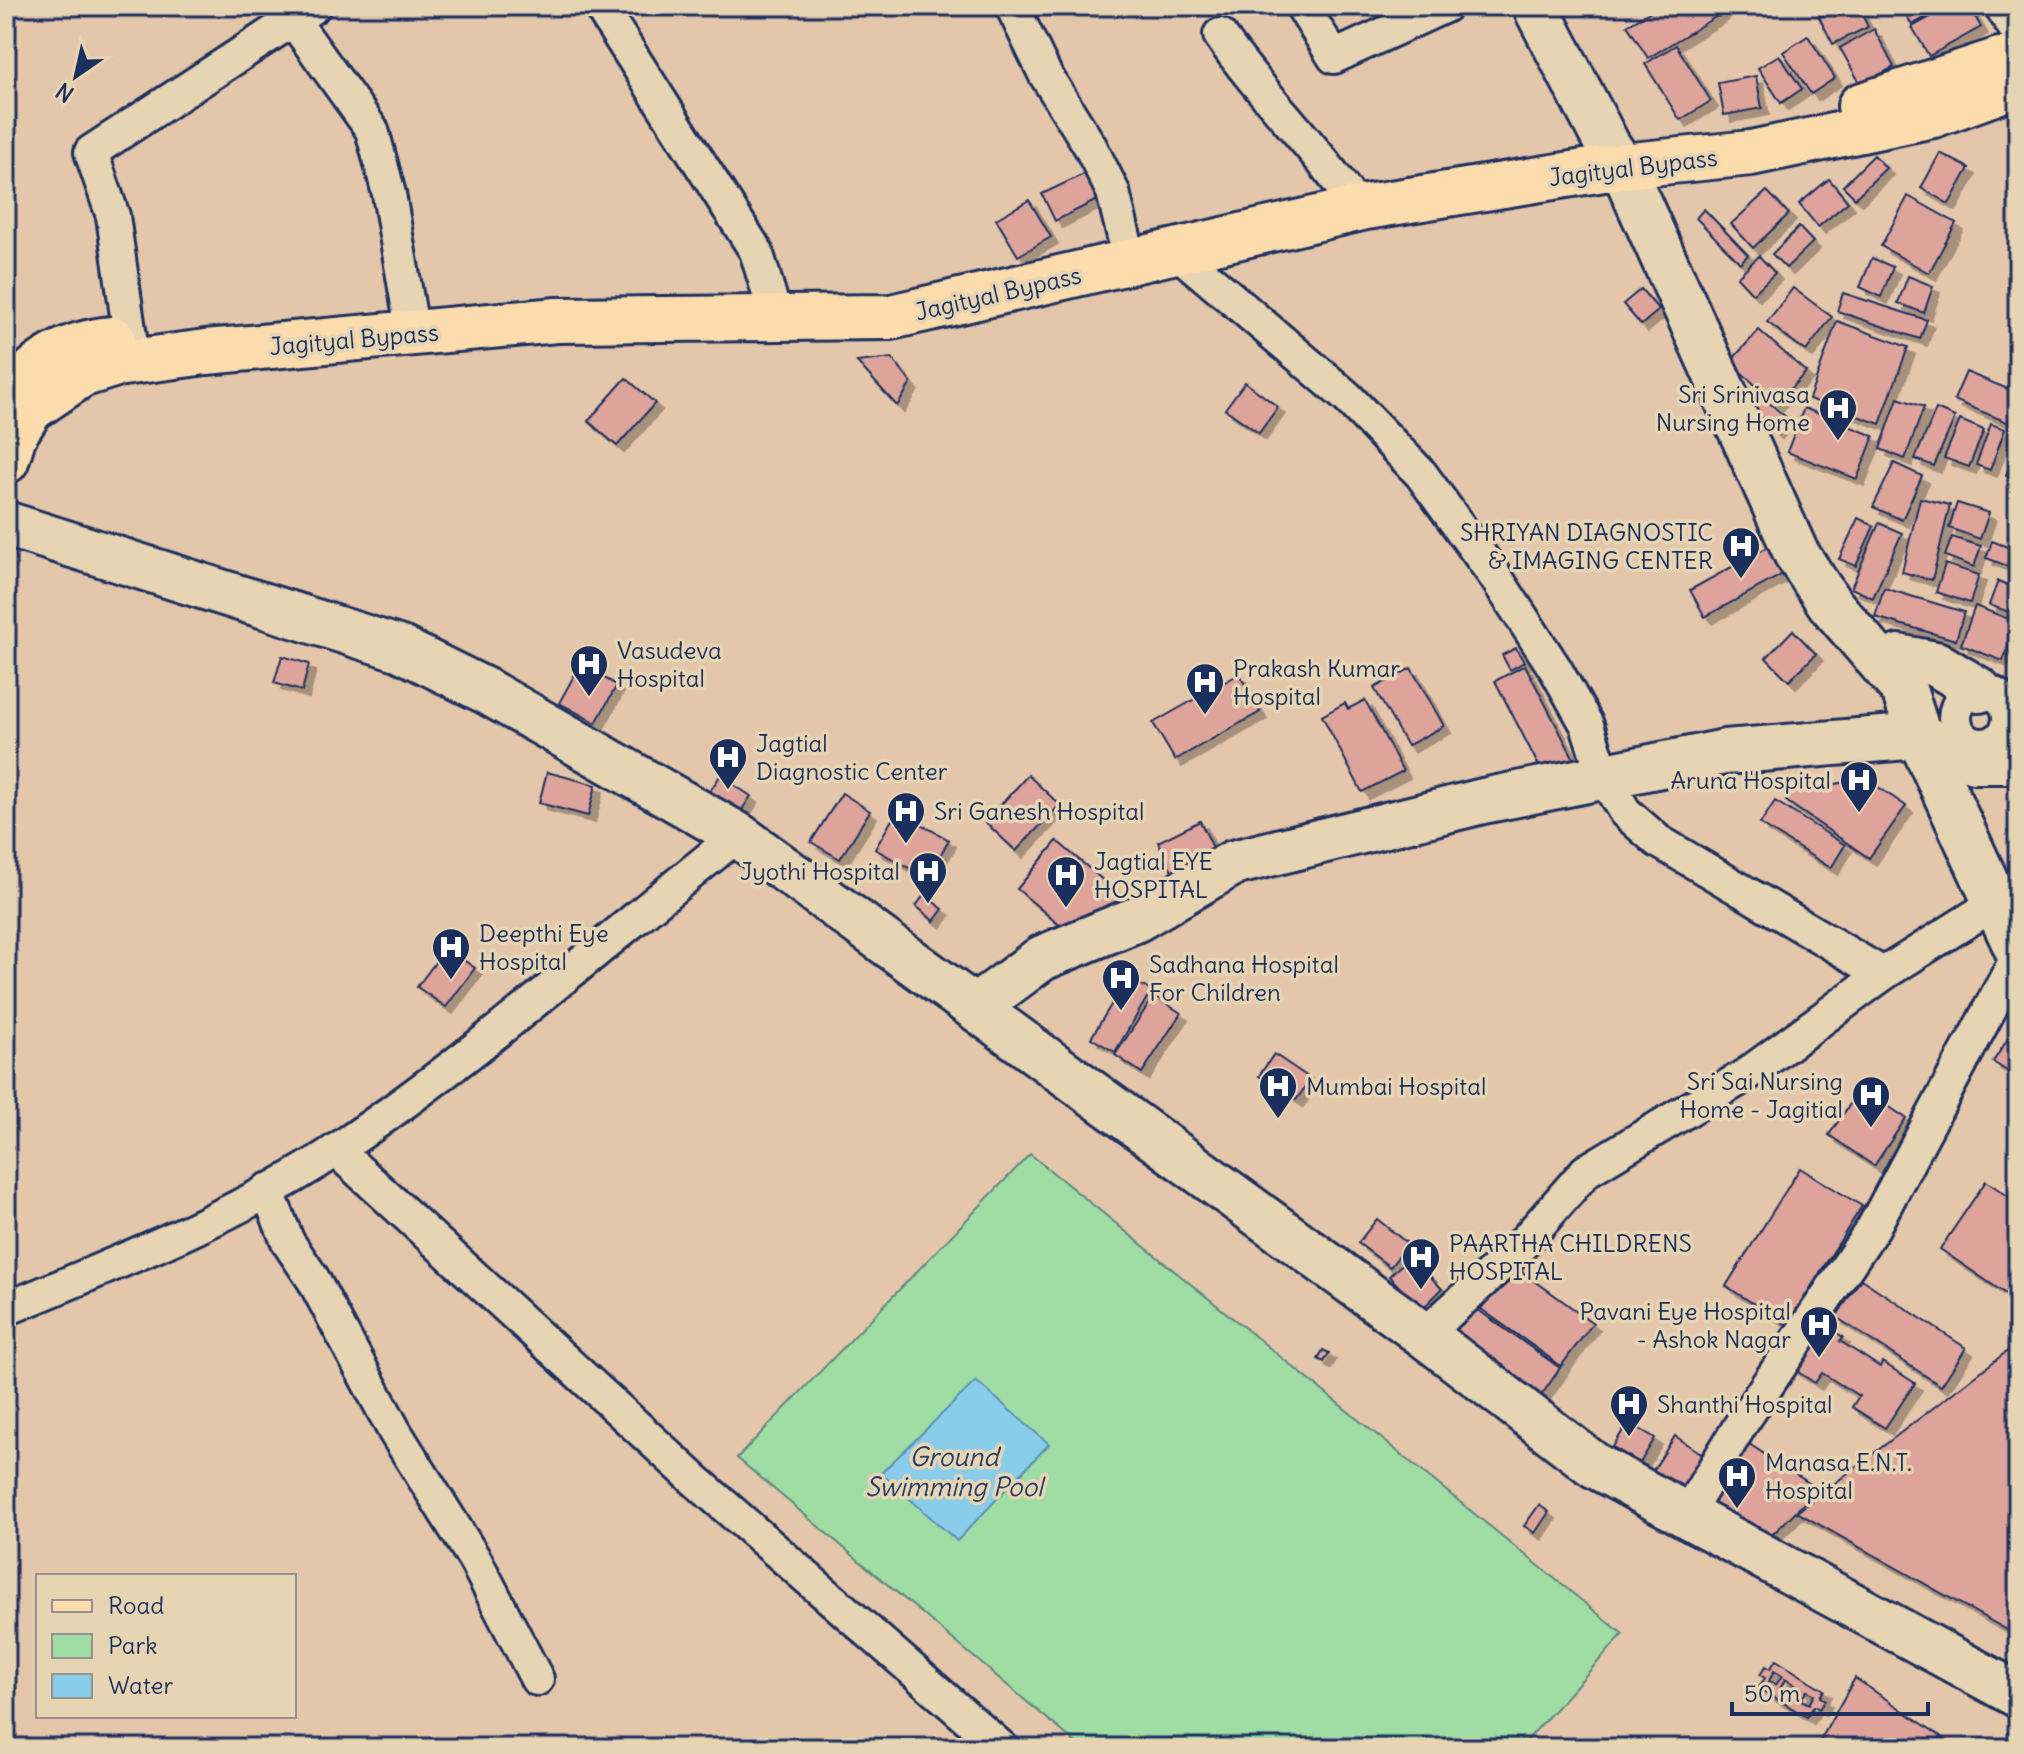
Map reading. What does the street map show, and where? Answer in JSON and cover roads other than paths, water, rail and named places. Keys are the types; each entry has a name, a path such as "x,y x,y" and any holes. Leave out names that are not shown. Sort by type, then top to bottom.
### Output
{"main road":[{"path":"1535,6 1615,156 1796,553 1830,604 1904,690 1919,736 2018,953"},
{"name":"Jagityal Bypass","path":"6,461 14,435 31,409 81,375 116,364 206,352 557,320 891,317 1366,207 1831,116 2018,55"},
{"name":"Jagityal Bypass","path":"6,402 18,383 48,357 93,341 409,311 877,293 941,283 1477,162 1765,150 1933,115 2018,84"},
{"path":"6,524 401,649 486,691 738,835 1424,1335 1594,1465 2018,1695"},
{"path":"1889,672 1899,657 1936,664 1979,690"},
{"path":"976,1007 1042,958 1137,919 1233,863 1483,801 1725,752 1919,736 1971,751 1974,761 2018,761"}],"street":[{"path":"600,6 756,251 770,297"},
{"path":"1012,6 1045,74 1090,146 1113,192 1125,241"},
{"path":"1302,6 1334,57 1445,6"},
{"path":"2001,6 2018,33"},
{"path":"130,337 113,216 91,152 296,11 372,130 389,194 409,311"},
{"path":"1220,35 1280,113 1312,145 1346,192"},
{"path":"1176,251 1347,397 1421,474 1495,576 1556,670 1587,725 1604,777 1625,812 1658,841 1883,974"},
{"path":"1971,751 2002,736 2009,719 2003,701 1988,691 1979,690"},
{"path":"6,1309 160,1245 267,1190 336,1150 400,1104 738,835"},
{"path":"1424,1335 1517,1250 1586,1171 1746,1075 1883,974 1994,904"},
{"path":"1685,1517 1741,1424 1873,1228 2018,953"},
{"path":"336,1150 695,1480 1002,1748"},
{"path":"267,1190 288,1242 313,1279 395,1432 475,1560 537,1679"}],"water":[{"name":"Ground Swimming Pool","path":"976,1381 1049,1444 957,1541 881,1473"}],"place":[{"name":"Sri Srinivasa Nursing Home","path":"1838,442"},
{"name":"SHRIYAN DIAGNOSTIC & IMAGING CENTER","path":"1741,580"},
{"name":"Vasudeva Hospital","path":"589,698"},
{"name":"Prakash Kumar Hospital","path":"1205,716"},
{"name":"Jagtial Diagnostic Center","path":"728,791"},
{"name":"Aruna Hospital","path":"1859,814"},
{"name":"Sri Ganesh Hospital","path":"906,845"},
{"name":"Jyothi Hospital","path":"928,905"},
{"name":"Jagtial EYE HOSPITAL","path":"1066,909"},
{"name":"Deepthi Eye Hospital","path":"451,981"},
{"name":"Sadhana Hospital For Children","path":"1121,1012"},
{"name":"Mumbai Hospital","path":"1278,1120"},
{"name":"Sri Sai Nursing Home - Jagitial","path":"1871,1129"},
{"name":"PAARTHA CHILDRENS HOSPITAL","path":"1421,1291"},
{"name":"Pavani Eye Hospital - Ashok Nagar","path":"1819,1359"},
{"name":"Shanthi Hospital","path":"1629,1438"},
{"name":"Manasa E.N.T. Hospital","path":"1737,1510"}]}
